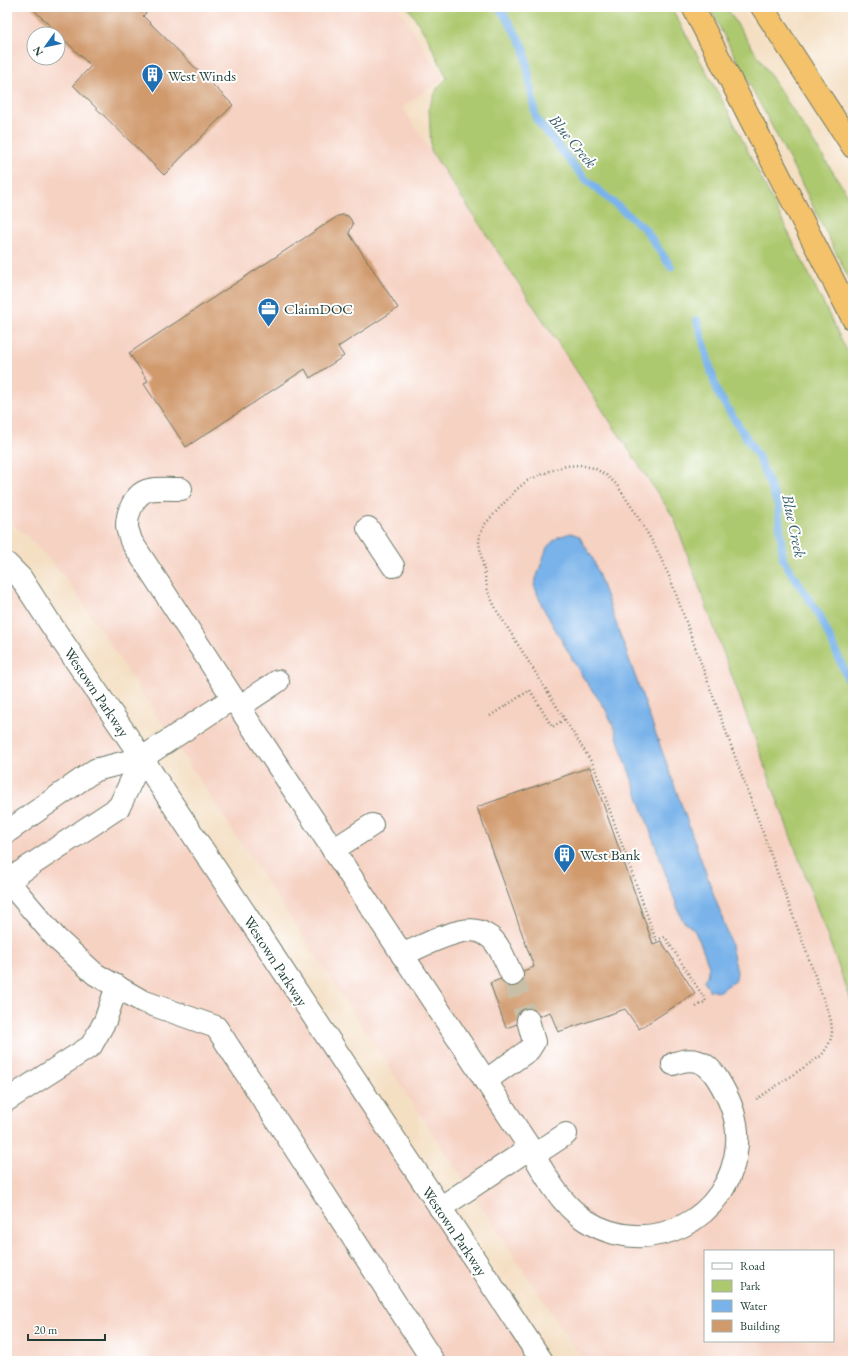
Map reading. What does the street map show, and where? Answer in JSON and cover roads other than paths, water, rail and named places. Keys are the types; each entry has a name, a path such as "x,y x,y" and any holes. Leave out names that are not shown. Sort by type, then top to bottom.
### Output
{"highway":[{"path":"693,7 853,319"},
{"path":"762,7 853,147"}],"street":[{"path":"181,489 161,488 147,490 137,498 130,509 126,527 131,541 557,1192 569,1207 584,1219 600,1228 618,1234 637,1237 656,1235 674,1230 691,1221 706,1210 718,1196 728,1179 734,1161 737,1143 736,1124 731,1106 723,1088 711,1070 698,1060 682,1060 673,1064"},
{"path":"368,528 393,566"},
{"name":"Westown Parkway","path":"7,564 21,578 142,758 542,1361"},
{"path":"7,832 95,770 142,758 236,702 278,681"},
{"path":"142,758 119,807 7,880 56,938 95,974 142,1001 216,1027 433,1361"},
{"path":"333,850 372,825"},
{"path":"402,954 461,931 478,931 491,938 501,952 512,975"},
{"path":"7,1100 91,1046 105,1021 117,986"},
{"path":"485,1081 529,1050 534,1042 528,1020"},
{"path":"440,1208 532,1152 566,1134"}],"water":[{"path":"571,533 579,536 593,559 729,937 737,972 736,980 718,992 709,990 704,980 707,976 709,966 694,930 682,920 615,730 605,708 582,676 542,606 534,585 547,547 558,537"}],"waterway":[{"name":"Blue Creek","path":"498,7 524,47 536,119 584,178 645,229 671,267"},
{"name":"Blue Creek","path":"697,320 717,392 758,456 778,505 783,560 820,616 853,690"}],"tunnel":[{"path":"512,975 528,1020"}],"place":[{"name":"West Winds","path":"153,94"},
{"name":"ClaimDOC","path":"268,328"},
{"name":"West Bank","path":"565,874"}]}
